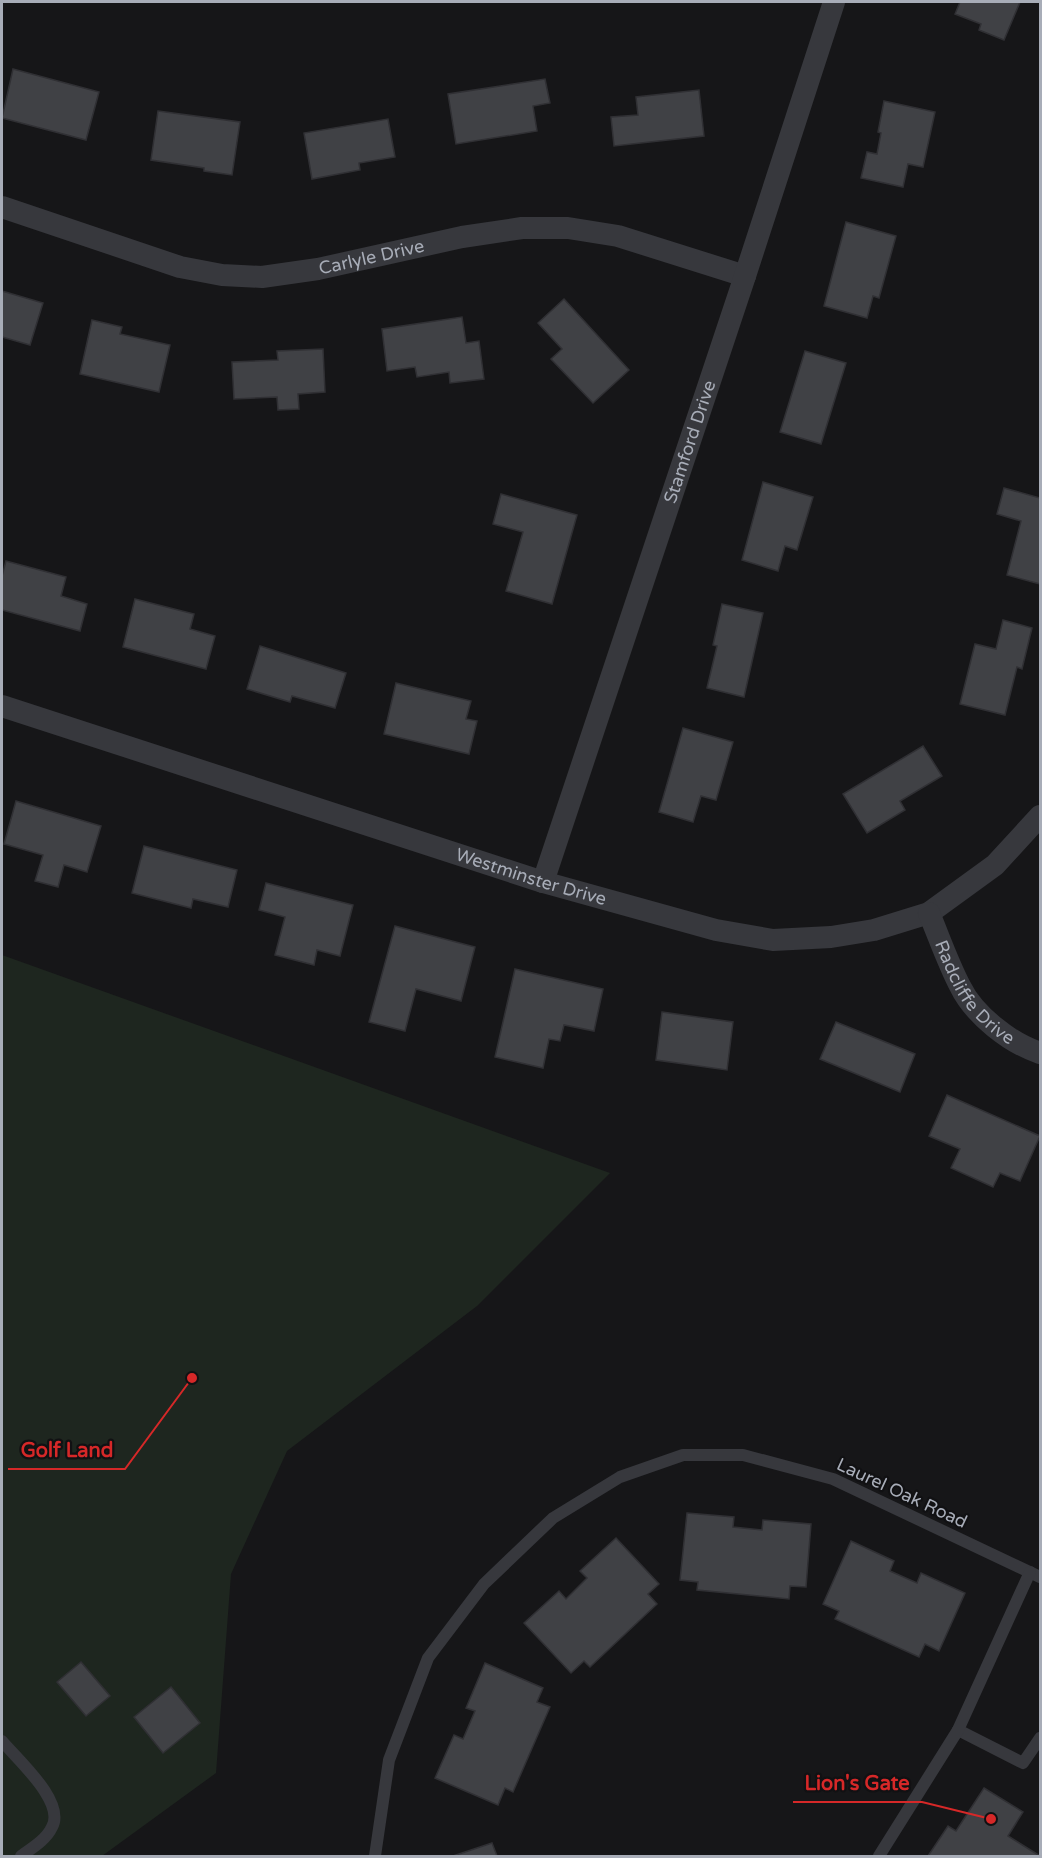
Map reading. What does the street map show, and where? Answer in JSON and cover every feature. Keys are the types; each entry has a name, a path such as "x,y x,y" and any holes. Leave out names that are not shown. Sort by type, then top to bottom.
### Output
{"street":[{"name":"Stamford Drive","path":"543,882 834,2"},
{"name":"Carlyle Drive","path":"2,207 180,267 222,275 262,277 318,269 472,235 522,228 568,228 618,236 745,276"},
{"name":"Westminster Drive","path":"2,706 543,882 716,930 773,940 831,937 874,930 929,913 995,865 1041,816"},
{"name":"Radcliffe Drive","path":"929,913 960,988 980,1013 1008,1038 1041,1053"}],"lane":[{"name":"Laurel Oak Road","path":"375,1857 389,1761 428,1658 484,1584 553,1518 620,1477 683,1455 743,1455 833,1479 1035,1575 958,1730 879,1857"},
{"path":"958,1730 1023,1763 1041,1738"},
{"path":"2,1741 47,1792 54,1810 54,1826 44,1838 21,1857"}],"shaded area":[{"path":"2,955 610,1173 477,1306 287,1451 231,1574 216,1773 102,1856 2,1856"}],"building":[{"path":"960,2 1020,2 1004,40 979,30 981,24 955,14"},
{"path":"13,69 99,92 86,140 2,118"},
{"path":"545,79 550,103 533,106 537,131 456,144 448,94"},
{"path":"699,90 704,136 614,146 611,117 638,115 636,97"},
{"path":"884,101 935,112 923,167 908,164 903,187 861,178 867,152 877,154 881,133 878,132"},
{"path":"158,111 240,122 232,175 151,160"},
{"path":"388,119 395,157 359,163 360,170 312,179 304,133"},
{"path":"846,222 896,236 879,298 873,296 867,318 824,306"},
{"path":"2,291 43,303 30,345 2,337"},
{"path":"564,299 629,370 593,403 551,359 562,349 538,323"},
{"path":"462,317 466,343 479,341 484,379 450,383 449,372 417,377 415,367 387,371 382,329"},
{"path":"92,320 122,327 120,334 170,345 159,392 80,374"},
{"path":"323,349 325,392 298,394 299,409 278,410 277,397 234,399 232,362 278,360 277,351"},
{"path":"805,351 846,363 821,444 780,432"},
{"path":"763,482 813,497 797,550 785,546 778,571 742,560"},
{"path":"1004,488 1040,498 1040,584 1007,575 1021,521 997,514"},
{"path":"501,494 577,515 552,604 506,591 523,532 493,524"},
{"path":"6,561 66,577 61,596 87,604 80,631 2,610 2,576"},
{"path":"135,599 194,614 190,629 215,636 206,669 123,647"},
{"path":"722,604 763,613 744,697 707,688 717,646 713,645"},
{"path":"1003,620 1032,628 1022,669 1017,667 1005,715 960,704 975,644 996,649"},
{"path":"260,646 346,673 335,708 292,696 290,702 247,689"},
{"path":"396,683 471,701 466,719 477,721 469,754 384,734"},
{"path":"683,728 733,742 716,800 701,796 693,822 659,812"},
{"path":"923,746 942,776 900,801 905,810 867,833 843,794"},
{"path":"16,801 101,826 87,872 64,865 58,887 35,881 43,855 4,844"},
{"path":"144,846 237,870 228,907 193,899 191,908 132,893"},
{"path":"266,883 353,905 340,956 317,950 314,965 275,955 285,917 259,910"},
{"path":"395,926 475,947 461,1001 416,989 405,1031 369,1022"},
{"path":"515,969 603,989 594,1031 564,1025 560,1041 549,1039 543,1068 495,1057"},
{"path":"662,1012 733,1022 727,1070 656,1060"},
{"path":"836,1022 915,1054 900,1092 820,1059"},
{"path":"947,1095 1040,1136 1020,1181 1000,1173 993,1187 951,1168 960,1149 929,1136"},
{"path":"687,1513 734,1517 733,1527 762,1530 763,1520 811,1524 806,1587 790,1586 789,1599 697,1590 698,1582 680,1580"},
{"path":"616,1538 659,1584 648,1594 657,1604 590,1667 584,1661 571,1673 524,1623 559,1591 566,1599 587,1578 580,1571"},
{"path":"851,1541 894,1561 890,1571 917,1583 921,1573 965,1593 939,1651 925,1644 919,1657 835,1619 839,1611 823,1604"},
{"path":"81,1662 110,1696 86,1716 57,1682"},
{"path":"485,1663 543,1688 537,1702 550,1707 513,1792 505,1788 498,1805 435,1778 454,1735 463,1739 475,1711 466,1708"},
{"path":"171,1687 200,1723 163,1753 134,1717"},
{"path":"984,1788 1023,1812 1008,1836 1040,1856 928,1856 948,1826 956,1831"},
{"path":"492,1843 497,1856 453,1856"}],"place":[{"name":"Golf Land","path":"192,1378"},
{"name":"Lion's Gate","path":"991,1819"}]}
